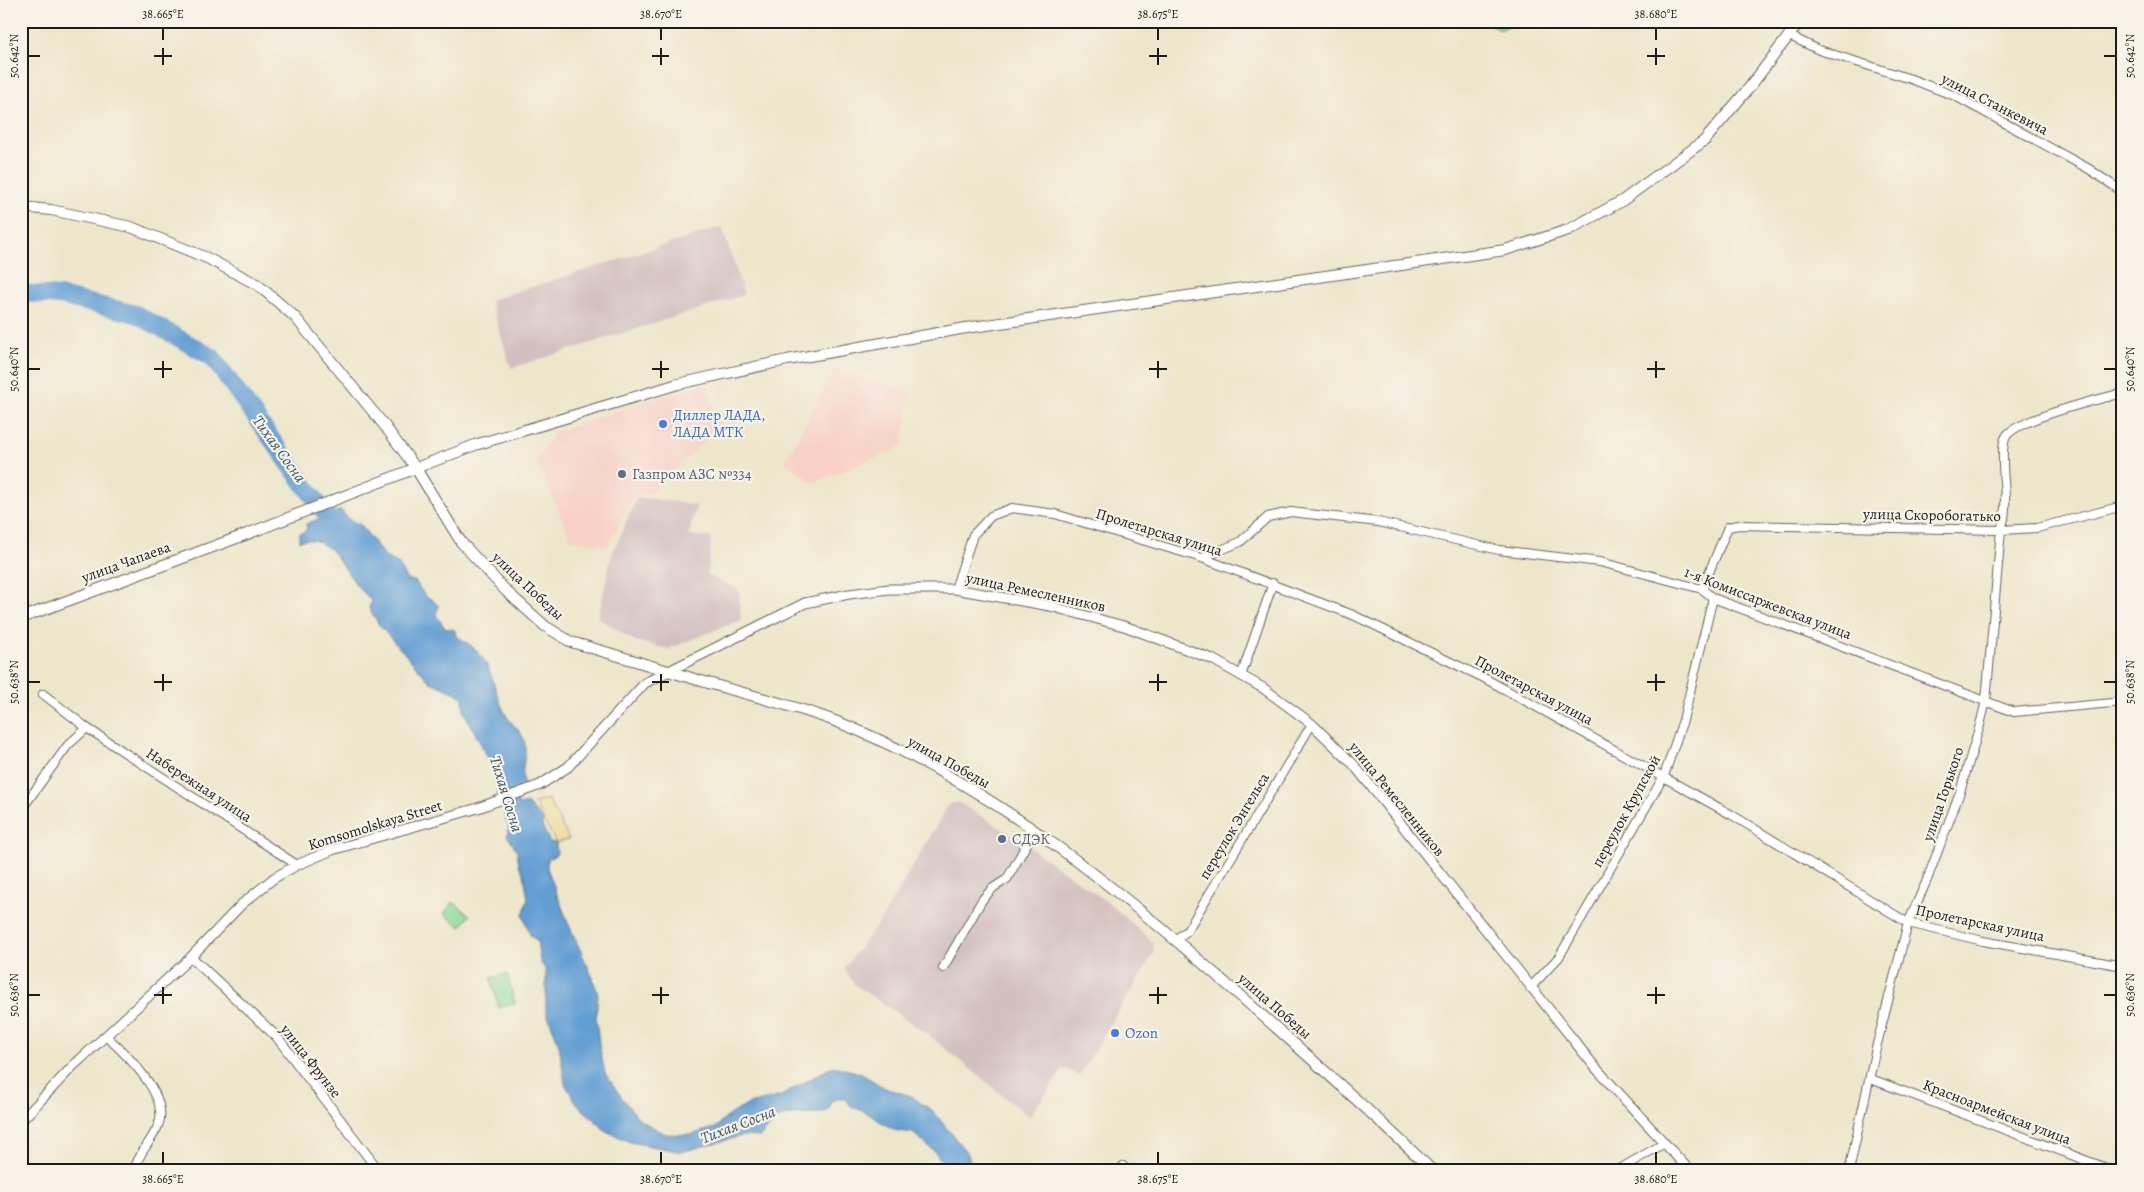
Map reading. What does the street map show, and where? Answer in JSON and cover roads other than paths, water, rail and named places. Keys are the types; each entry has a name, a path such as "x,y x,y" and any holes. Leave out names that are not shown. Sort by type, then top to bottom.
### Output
{"main road":[{"name":"улица Чапаева","path":"21,618 242,536 475,445 678,384 787,360 966,328 1505,250 1568,230 1622,201 1705,140 1790,36 1800,21"},
{"name":"улица Победы","path":"21,207 50,210 131,227 207,258 258,285 294,317 384,425 415,468 462,542 506,591 545,626 571,642 804,711 856,730 963,786 1034,831 1111,887 1176,939 1346,1089 1432,1171"}],"street":[{"name":"улица Станкевича","path":"1790,36 1828,53 1911,79 1955,96 2090,169 2123,192"},
{"name":"улица Горького","path":"1849,1171 1871,1079 1876,1048 1908,923 1927,880 1960,792 1986,701 2001,530 2006,516 2003,448 2007,436 2022,426 2063,410 2123,393"},
{"name":"улица Скоробогатько","path":"1702,589 1728,527 1739,525 2001,530 2037,528 2123,506"},
{"name":"Пролетарская улица","path":"955,589 973,535 991,516 1012,508 1055,514 1202,558 1273,583 1353,615 1486,679 1664,776 1908,923 1983,941 2123,966"},
{"name":"1-я Комиссаржевская улица","path":"1202,558 1240,542 1268,517 1291,512 1378,522 1498,550 1600,562 1702,589 1713,598 2014,712 2123,702"},
{"path":"1241,676 1273,583"},
{"name":"улица Ремесленников","path":"668,670 805,604 849,594 890,589 955,589 1050,606 1127,627 1212,659 1264,688 1312,724 1354,765 1530,988 1595,1067 1663,1144 1690,1171"},
{"name":"переулок Крупской","path":"1530,988 1558,958 1664,776 1683,720 1713,598"},
{"name":"Komsomolskaya Street","path":"21,1120 72,1067 191,956 242,904 274,878 296,864 332,850 478,808 540,785 568,767 645,683 668,670"},
{"name":"Набережная улица","path":"43,694 87,728 296,864"},
{"name":"переулок Энгельса","path":"1176,939 1187,931 1312,724"},
{"path":"21,810 68,745 87,728"},
{"path":"943,968 982,900 993,888 1007,879 1034,831"},
{"name":"улица Фрунзе","path":"191,956 277,1037 379,1171"},
{"path":"106,1036 144,1075 155,1094 161,1114 158,1126 139,1155 135,1167 136,1171"},
{"name":"Красноармейская улица","path":"1871,1079 2114,1171"},
{"path":"1616,1171 1663,1144"}],"water":[{"path":"341,510 348,519 361,525 385,557 398,563 406,579 415,581 425,596 439,606 436,615 445,628 455,630 456,636 469,644 485,661 506,715 524,739 523,777 526,790 499,799 495,779 497,775 464,712 463,698 430,682 379,625 369,608 371,601 332,552 317,541 299,541 299,534 307,530 306,524"},
{"path":"527,803 543,820 542,826 550,842 556,843 557,854 547,860 547,868 569,925 593,978 598,995 596,1017 605,1073 641,1121 666,1134 690,1135 715,1128 729,1115 749,1104 781,1096 833,1066 860,1073 885,1088 911,1096 933,1111 968,1154 973,1171 949,1171 935,1152 913,1133 894,1130 867,1113 851,1106 844,1098 832,1100 829,1110 818,1114 793,1115 780,1118 760,1137 742,1136 681,1152 630,1142 606,1131 577,1104 565,1084 559,1045 546,1010 546,971 540,961 537,940 531,937 523,915 528,899 517,851 507,835 511,817 506,809"}],"waterway":[{"name":"Тихая Сосна","path":"21,293 60,296 136,314 212,357 341,535"},
{"name":"Тихая Сосна","path":"503,779 518,831"}],"place":[{"name":"Диллер ЛАДА, ЛАДА МТК","path":"663,424"},
{"name":"Газпром АЗС №334","path":"622,474"},
{"name":"СДЭК","path":"1002,839"},
{"name":"Ozon","path":"1115,1033"}]}
